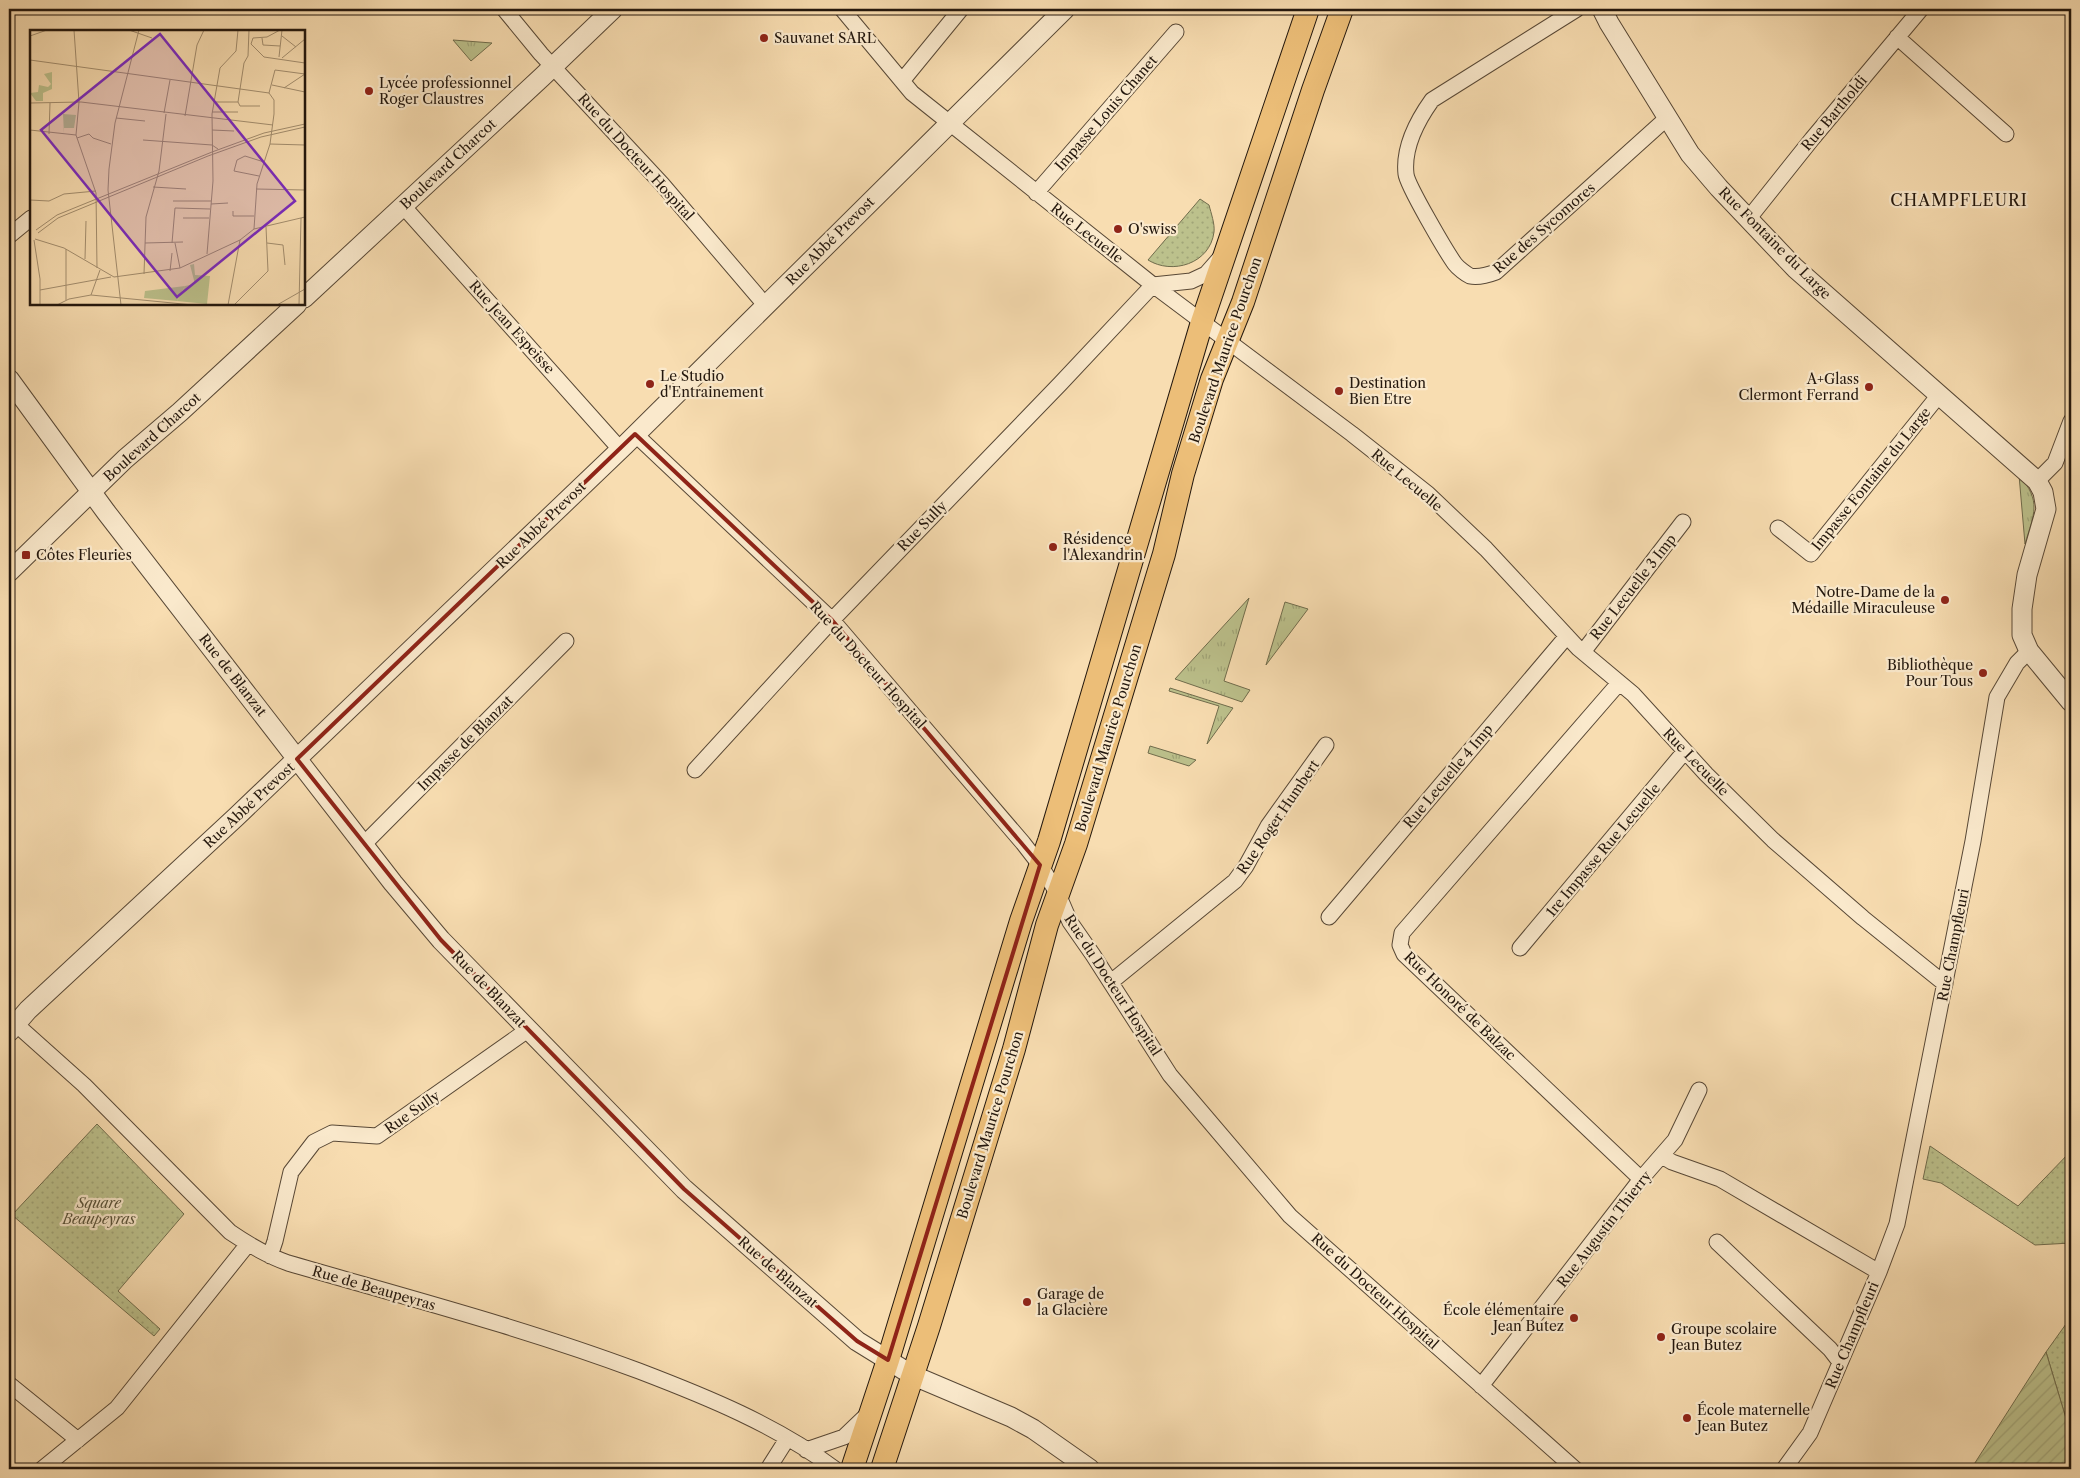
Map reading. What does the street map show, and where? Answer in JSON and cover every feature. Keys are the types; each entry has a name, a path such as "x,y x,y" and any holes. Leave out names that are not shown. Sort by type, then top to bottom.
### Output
{"main road":[{"name":"Boulevard Maurice Pourchon","path":"852,1469 888,1360 933,1207 1049,841 1202,322 1308,9"},
{"name":"Boulevard Maurice Pourchon","path":"882,1469 932,1316 1014,1049 1047,925 1076,844 1164,554 1183,474 1203,407 1212,379 1243,302 1313,90 1342,9"}],"street":[{"name":"Rue du Docteur Hospital","path":"504,9 554,67 662,184 766,306"},
{"name":"Boulevard Charcot","path":"305,297 554,67 613,9"},
{"name":"Rue Lecuelle","path":"842,9 912,93 948,123 1152,285 1364,442 1428,494 1486,549 1583,652 1633,694 1685,752 1733,801 1803,867 1945,984"},
{"path":"902,81 961,9"},
{"name":"Rue Abbé Prevost","path":"11,1024 297,759 636,434 1065,9"},
{"name":"Rue des Sycomores","path":"1576,9 1432,100 1417,121 1409,146 1406,174 1411,189 1456,264 1469,276 1484,276 1496,272 1667,118"},
{"name":"Rue Fontaine du Large","path":"1602,9 1690,154 1719,188 1796,268 2037,481"},
{"name":"Rue Bartholdi","path":"1749,218 1812,139 1921,9"},
{"name":"Impasse Louis Chanet","path":"1036,193 1176,32"},
{"path":"1897,37 2006,134"},
{"name":"Rue Jean Espeisse","path":"403,206 620,449"},
{"path":"9,236 30,219"},
{"name":"Boulevard Maurice Pourchon","path":"1152,285 1191,280 1206,274 1224,254"},
{"name":"Rue Sully","path":"695,770 832,620 1060,384 1152,285"},
{"name":"Boulevard Charcot","path":"9,572 91,492 297,305"},
{"name":"Rue de Blanzat","path":"9,379 91,492 392,883 441,940 699,1203 857,1342 912,1375 1011,1417 1033,1429 1090,1469"},
{"name":"Impasse Fontaine du Large","path":"1778,528 1811,554 1939,395"},
{"path":"2071,420 2055,463 2037,481 2043,492 2046,508 2027,575 2022,609 2022,635 2029,651 2071,702"},
{"name":"Rue du Docteur Hospital","path":"636,434 832,620 1023,843 1040,865 1058,894 1070,922 1170,1075 1290,1216 1575,1469"},
{"name":"Rue Lecuelle 3 Imp","path":"1583,652 1683,522"},
{"name":"Rue Lecuelle 4 Imp","path":"1329,916 1567,636"},
{"name":"Impasse de Blanzat","path":"363,845 566,641"},
{"name":"Rue Champfleuri","path":"1784,1469 1810,1433 1879,1272 1897,1224 1973,841 1997,697 2017,663 2029,651"},
{"name":"Rue Honoré de Balzac","path":"1619,683 1402,933 1400,945 1404,954 1641,1179"},
{"name":"Rue Roger Humbert","path":"1111,982 1234,881 1246,866 1268,826 1326,746"},
{"name":"1re Impasse Rue Lecuelle","path":"1520,948 1685,752"},
{"name":"Rue de Beaupeyras","path":"11,1024 84,1084 230,1232 270,1256 573,1346 700,1394 750,1418 806,1450 834,1469"},
{"name":"Rue Sully","path":"270,1256 291,1172 314,1142 332,1133 377,1136 529,1029"},
{"name":"Rue Augustin Thierry","path":"1481,1386 1641,1179 1675,1140 1699,1090"},
{"path":"1662,1156 1672,1162 1720,1180 1879,1272"},
{"path":"1717,1242 1830,1349 1840,1362"},
{"path":"42,1469 117,1408 248,1244"},
{"path":"9,1384 78,1440"},
{"path":"806,1450 844,1437 871,1411"},
{"path":"768,1469 787,1439"}],"highlighted area":[{"path":"635,434 832,620 1040,865 888,1360 857,1341 684,1189 441,940 297,759"}],"green space":[{"path":"453,40 492,43 471,61"},
{"path":"1200,199 1209,205 1214,226 1211,243 1205,252 1198,259 1178,266 1158,264 1148,260"},
{"path":"2019,475 2031,493 2034,508 2025,544"},
{"path":"1249,598 1224,681 1250,690 1242,702 1175,679"},
{"path":"1285,602 1308,609 1266,665"},
{"path":"1170,688 1233,708 1207,744 1219,706 1169,691"},
{"path":"1150,746 1196,760 1189,766 1148,753"},
{"name":"Square Beaupeyras","path":"97,1124 184,1214 118,1291 160,1329 154,1336 12,1215"},
{"path":"1930,1146 2018,1206 2071,1151 2071,1243 2035,1245 1941,1183 1923,1179"},
{"path":"2071,1317 2071,1435 2046,1352"},
{"path":"2046,1352 2071,1435 2071,1469 1971,1469"}],"place":[{"name":"Sauvanet SARL","path":"764,38"},
{"name":"Lycée professionnel Roger Claustres","path":"369,91"},
{"name":"O'swiss","path":"1118,229"},
{"name":"Le Studio d'Entrainement","path":"650,384"},
{"name":"A+Glass Clermont Ferrand","path":"1869,387"},
{"name":"Destination Bien Etre","path":"1339,391"},
{"name":"Résidence l'Alexandrin","path":"1053,547"},
{"name":"Côtes Fleuries","path":"26,555"},
{"name":"Notre-Dame de la Médaille Miraculeuse","path":"1945,600"},
{"name":"Bibliothèque Pour Tous","path":"1983,673"},
{"name":"Garage de la Glacière","path":"1027,1302"},
{"name":"École élémentaire Jean Butez","path":"1574,1318"},
{"name":"Groupe scolaire Jean Butez","path":"1661,1337"},
{"name":"École maternelle Jean Butez","path":"1687,1418"}],"district":[{"name":"CHAMPFLEURI","path":"1959,200"}]}
